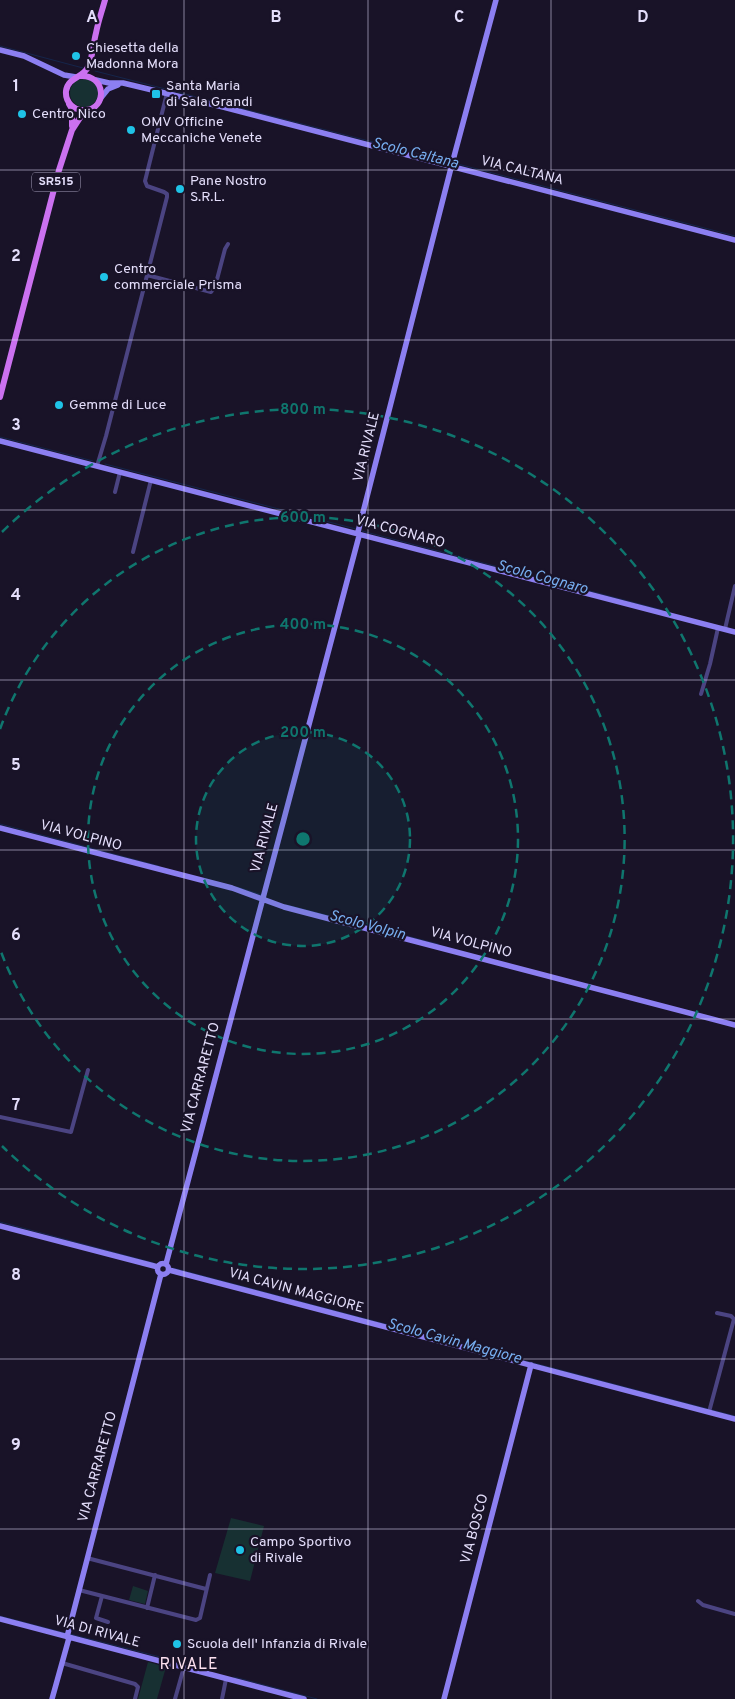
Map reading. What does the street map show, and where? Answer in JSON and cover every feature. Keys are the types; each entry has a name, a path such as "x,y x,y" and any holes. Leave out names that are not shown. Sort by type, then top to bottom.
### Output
{"main road":[{"path":"66,90 71,81 89,66 105,0"},
{"path":"92,52 95,80 101,90 100,99"},
{"path":"78,76 87,76 95,80"},
{"name":"SR515","path":"66,90 66,96 72,109 72,130"},
{"name":"SR515","path":"0,397 59,170 72,130 82,113 95,106 100,99"},
{"path":"69,103 76,109 88,110"}],"street":[{"name":"VIA RIVALE","path":"262,897 496,0"},
{"path":"0,50 24,56 64,75 78,76"},
{"path":"54,70 63,79 66,90"},
{"name":"VIA CALTANA","path":"95,80 168,93 452,163 735,240"},
{"path":"100,99 108,89 118,85 127,85"},
{"path":"97,466 108,430 167,194 147,186 145,181 168,93"},
{"path":"147,275 211,292 215,287 228,244"},
{"name":"VIA COGNARO","path":"0,441 735,632"},
{"path":"115,492 120,472"},
{"path":"132,552 151,480"},
{"path":"701,694 735,586"},
{"name":"VIA VOLPINO","path":"0,828 232,888 262,897 284,907 735,1025"},
{"name":"VIA CARRARETTO","path":"166,1264 262,897"},
{"path":"0,1117 71,1132 88,1070"},
{"path":"0,1226 158,1267 161,1264 166,1264 169,1270 166,1274 161,1274 158,1272 158,1267"},
{"name":"VIA CAVIN MAGGIORE","path":"169,1270 531,1366 710,1410 735,1419"},
{"name":"VIA CARRARETTO","path":"52,1699 161,1274"},
{"path":"710,1410 734,1319 731,1316 717,1314"},
{"name":"VIA BOSCO","path":"444,1699 531,1366"},
{"path":"87,1558 206,1589"},
{"path":"147,1608 155,1575"},
{"path":"79,1590 198,1620 201,1616 210,1575"},
{"path":"102,1596 96,1618 108,1622"},
{"path":"698,1601 703,1605 735,1614"},
{"name":"VIA DI RIVALE","path":"0,1619 146,1659 184,1667 304,1699"},
{"path":"62,1663 136,1684 138,1688 135,1699"},
{"path":"175,1699 184,1667"},
{"path":"222,1699 226,1679"}],"green space":[{"path":"84,79 94,83 98,93 94,103 84,107 74,103 70,93 74,83"},
{"name":"Campo Sportivo di Rivale","path":"231,1518 264,1526 250,1581 215,1573"},
{"path":"133,1586 148,1591 145,1604 129,1600"},
{"path":"148,1662 166,1667 157,1699 138,1699"}],"waterway":[{"name":"Scolo Caltana","path":"0,46 83,68"},
{"name":"Scolo Caltana","path":"95,71 451,162"},
{"name":"Scolo Caltana","path":"454,163 735,236"},
{"name":"Scolo Cognaro","path":"0,437 93,461"},
{"name":"Scolo Cognaro","path":"105,464 356,529"},
{"name":"Scolo Cognaro","path":"362,531 662,610"},
{"name":"Scolo Volpin","path":"0,824 159,866"},
{"name":"Scolo Volpin","path":"237,887 262,895"},
{"name":"Scolo Volpin","path":"287,905 438,944"},
{"name":"Scolo Cavin Maggiore","path":"0,1222 154,1263"},
{"name":"Scolo Cavin Maggiore","path":"173,1268 735,1416"},
{"path":"0,1616 65,1633"},
{"path":"70,1634 160,1657"},
{"path":"234,1677 317,1699"}],"place":[{"name":"Chiesetta della Madonna Mora","path":"76,56"},
{"name":"Santa Maria di Sala Grandi","path":"156,94"},
{"name":"Centro Nico","path":"22,114"},
{"name":"OMV Officine Meccaniche Venete","path":"131,130"},
{"name":"Pane Nostro S.R.L.","path":"180,189"},
{"name":"Centro commerciale Prisma","path":"104,277"},
{"name":"Gemme di Luce","path":"59,405"},
{"name":"Campo Sportivo di Rivale","path":"240,1550"},
{"name":"Scuola dell' Infanzia di Rivale","path":"177,1644"}],"district":[{"name":"RIVALE","path":"189,1665"}]}
